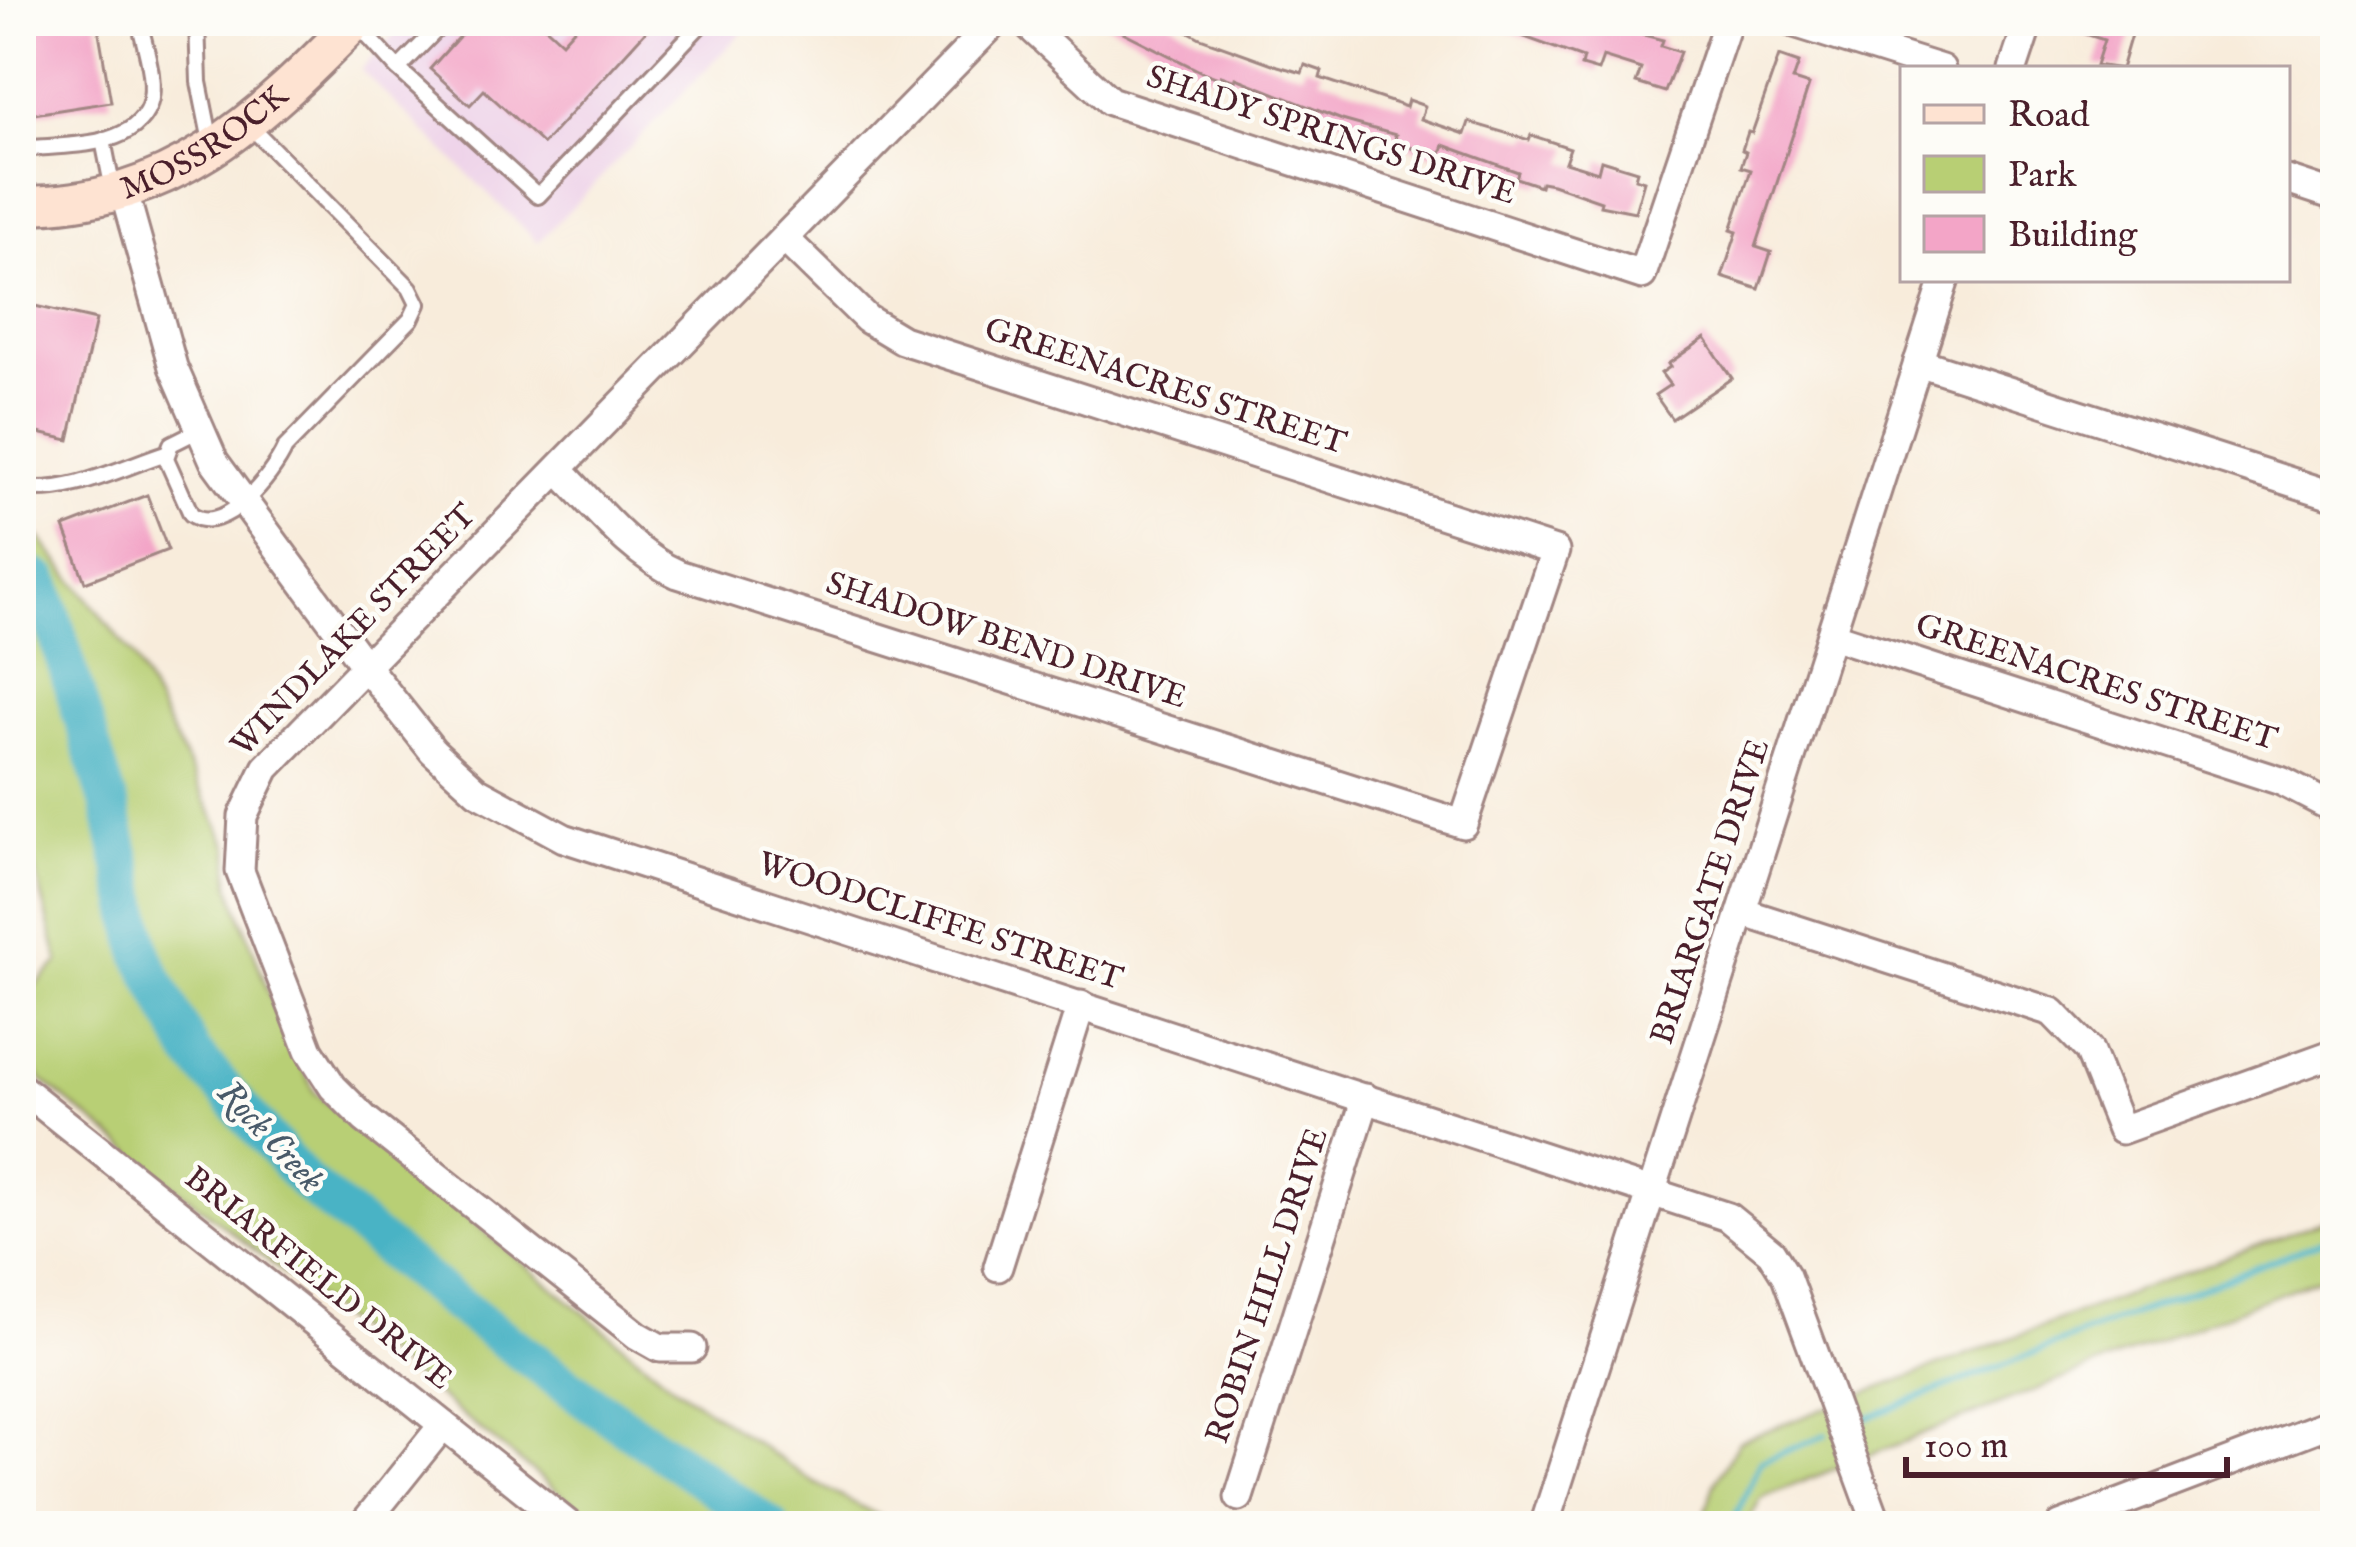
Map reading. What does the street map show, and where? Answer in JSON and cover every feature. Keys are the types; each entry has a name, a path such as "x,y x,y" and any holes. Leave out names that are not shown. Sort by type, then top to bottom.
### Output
{"street":[{"name":"WINDLAKE STREET","path":"692,1348 660,1348 637,1335 365,1119 333,1087 309,1050 240,871 241,830 252,790 266,768 996,21"},
{"name":"SHADY SPRINGS DRIVE","path":"1024,21 1110,101 1642,275 1728,21"},
{"path":"1788,21 1931,66"},
{"path":"2014,66 2029,21"},
{"name":"MOSSROCK","path":"21,205 124,192 213,150 278,101 343,27"},
{"path":"2290,181 2335,196"},
{"name":"WOODCLIFFE STREET","path":"124,192 173,367 214,461 415,731 457,774 535,826 564,838 1728,1216 1771,1252 1797,1300 1878,1526"},
{"name":"GREENACRES STREET","path":"785,239 867,319 902,340 1555,550 1463,824"},
{"name":"BRIARGATE DRIVE","path":"1544,1526 1944,282"},
{"path":"1918,362 2335,496"},
{"name":"SHADOW BEND DRIVE","path":"559,470 640,550 678,574 1463,824"},
{"name":"GREENACRES STREET","path":"1831,635 2281,781 2335,809"},
{"path":"1742,912 2052,1012 2089,1050 2120,1130 2335,1053"},
{"path":"998,1268 1081,1005"},
{"name":"BRIARFIELD DRIVE","path":"21,1088 570,1526"},
{"name":"ROBIN HILL DRIVE","path":"1239,1497 1366,1098"},
{"path":"2060,1526 2335,1421"},
{"path":"362,1526 443,1425"}],"lane":[{"path":"21,149 125,134 149,106 149,74 139,21"},
{"path":"197,21 199,82 213,150"},
{"path":"398,69 445,21"},
{"path":"343,27 398,69 538,196 704,21"},
{"path":"199,430 171,444 166,453 193,517 209,520 242,503 275,470 284,448 411,319 418,304 410,288 248,124"},
{"path":"103,140 110,175 124,192"},
{"path":"21,488 67,488 166,453"}],"shaded area":[{"path":"407,21 753,21 538,242 361,70"}],"green space":[{"path":"21,526 41,539 133,656 229,847 230,885 274,1008 315,1093 671,1384 813,1482 899,1526 601,1526 41,1080 21,1043 21,1000 59,962 21,815"},
{"path":"2335,1216 2335,1272 1761,1498 1746,1526 1702,1526 1714,1484 1739,1441"}],"building":[{"path":"21,21 97,21 111,102 21,116"},
{"path":"473,21 539,21 562,42 581,21 655,21 543,144 484,90 470,105 430,69"},
{"path":"1101,21 1169,21 1200,38 1278,66 1302,73 1305,65 1322,71 1320,78 1406,107 1408,100 1425,106 1421,119 1465,134 1469,122 1529,140 1531,135 1570,148 1565,162 1598,172 1601,160 1637,171 1635,178 1644,181 1635,212 1600,205 1601,201 1552,184 1541,182 1540,186 1516,178 1518,172 1444,145 1441,154 1434,151 1432,155 1395,140 1396,135 1342,120 1236,78 1202,72"},
{"path":"1492,21 1590,21 1663,40 1661,46 1680,52 1665,92 1636,83 1641,69 1603,57 1598,71 1581,66 1583,58 1491,25"},
{"path":"2135,21 2122,66 2096,65 2104,40 2055,24"},
{"path":"1779,56 1799,63 1793,80 1809,85 1756,247 1771,252 1759,289 1722,277 1737,232 1731,230 1751,170 1741,167 1746,152 1742,150"},
{"path":"26,304 96,320 69,440 21,429 21,327"},
{"path":"1705,338 1732,378 1672,419 1655,395 1670,385 1661,373"},
{"path":"147,495 168,550 85,582 64,527"}],"waterway":[{"name":"Rock Creek","path":"21,570 41,581 111,810 143,956 192,1052 304,1181 449,1299 770,1526"},
{"path":"1861,1420 2335,1236"},
{"path":"1731,1526 1761,1461 1826,1435"}]}
